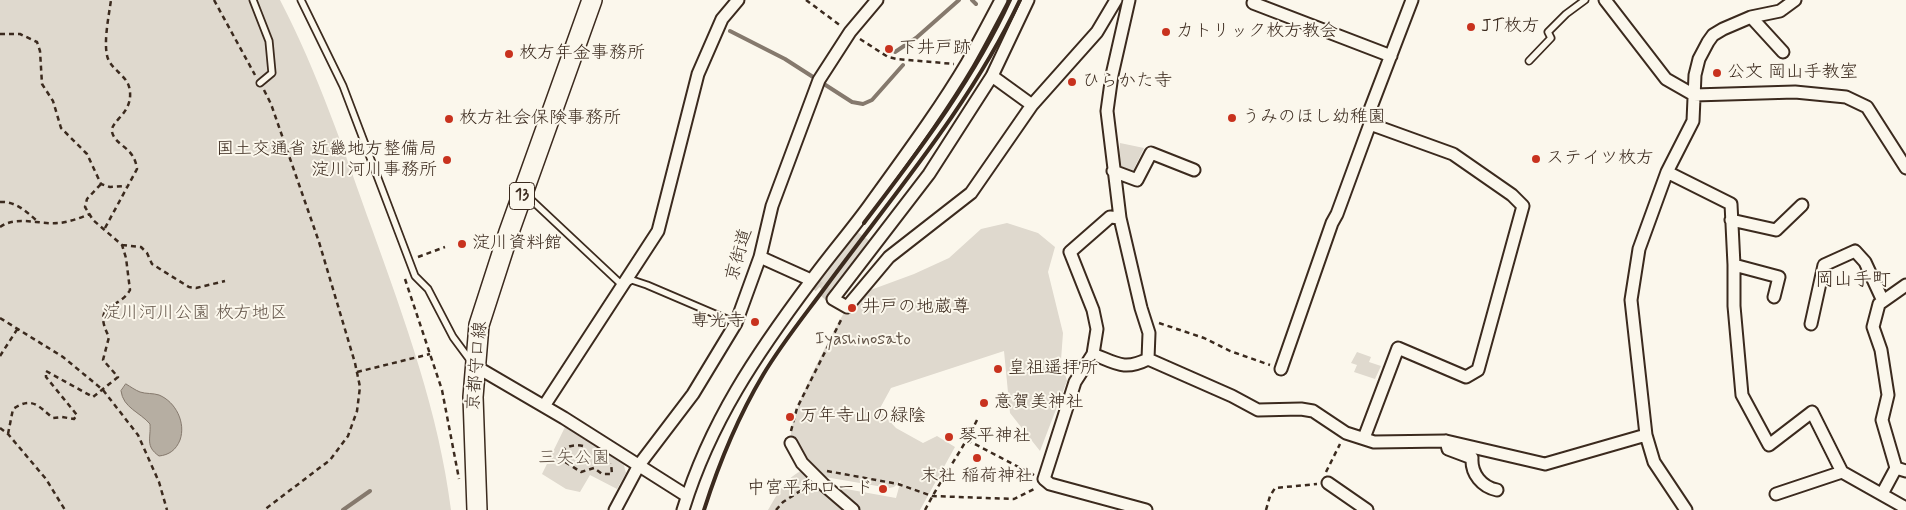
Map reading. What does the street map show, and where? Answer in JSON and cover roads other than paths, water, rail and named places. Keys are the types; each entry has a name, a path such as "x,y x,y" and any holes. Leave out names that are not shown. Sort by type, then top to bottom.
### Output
{"main road":[{"name":"京都守口線","path":"477,510 473,415 479,326 508,232 592,0"}],"street":[{"path":"544,406 658,231 698,74 722,19 738,0"},
{"name":"京街道","path":"615,510 639,465 693,394 736,323 760,257 772,206 817,84 850,32 877,0"},
{"path":"683,510 708,442 735,390 762,348 868,207 966,63 1001,0"},
{"path":"1028,0 992,76 929,174 833,299 847,307 889,257 971,193 1032,105 1098,32 1116,0"},
{"path":"1129,0 1112,75 1107,111 1120,218 1148,333 1148,359"},
{"path":"1281,369 1332,223 1370,124 1368,115 1412,0"},
{"path":"1605,0 1666,79 1694,95 1796,92 1846,97 1867,107 1906,168"},
{"path":"1686,510 1654,462 1646,435 1631,300 1639,249 1667,172 1693,121 1698,59 1708,42 1713,35 1723,29 1751,17 1780,11 1795,0"},
{"path":"1253,3 1391,56"},
{"path":"1751,17 1782,52"},
{"path":"992,76 1032,105"},
{"path":"1364,438 1398,348 1466,377 1478,370 1523,206 1512,195 1453,154 1370,124"},
{"path":"1113,171 1137,180 1151,153 1194,170"},
{"path":"1667,172 1731,204 1734,306 1742,396 1769,446 1812,412 1842,472 1906,508"},
{"path":"1731,220 1776,230 1802,205"},
{"path":"1120,218 1110,217 1070,252 1093,310 1097,329 1093,354 1075,382 1044,479 1050,484 1128,508 1146,510"},
{"path":"1811,324 1824,265 1855,251 1865,262 1883,301"},
{"path":"760,257 812,280"},
{"path":"1734,265 1778,277 1774,297"},
{"path":"1882,494 1901,470 1882,420 1888,395 1881,350 1873,327 1879,304 1906,285"},
{"path":"1093,354 1124,366 1136,365 1148,359"},
{"path":"1148,359 1232,396 1258,410 1301,409 1313,411 1346,433 1374,442 1446,441 1545,464 1646,435"},
{"path":"475,366 544,406 687,496"},
{"path":"1446,441 1448,449 1472,458 1474,470 1481,482 1497,490"},
{"path":"791,443 802,463 853,510"},
{"path":"1776,494 1842,472"},
{"path":"1328,483 1368,510"}],"lane":[{"path":"253,0 269,42 272,73 260,84"},
{"path":"302,0 343,86 415,276 428,290 453,337 475,366"},
{"path":"1529,61 1551,38 1548,32 1584,0"},
{"path":"524,192 622,285 632,280 647,284 736,323"}],"waterway":[{"path":"895,52 916,38 959,0"},
{"path":"972,0 976,4"},
{"path":"730,31 785,59 852,102 863,104 872,100 903,65"},
{"path":"343,510 370,491"}],"tunnel":[{"path":"811,280 833,299"}],"railway":[{"path":"864,223 924,143 962,88 1010,0"},
{"path":"704,510 737,424 770,363 931,147 979,75 1020,0"}],"place":[{"name":"JT枚方","path":"1471,27"},
{"name":"カトリック枚方教会","path":"1166,32"},
{"name":"下井戸跡","path":"889,49"},
{"name":"枚方年金事務所","path":"509,54"},
{"name":"公文 岡山手教室","path":"1717,73"},
{"name":"ひらかた寺","path":"1072,82"},
{"name":"うみのほし幼稚園","path":"1232,118"},
{"name":"枚方社会保険事務所","path":"449,119"},
{"name":"ステイツ枚方","path":"1536,159"},
{"name":"国土交通省 近畿地方整備局 淀川河川事務所","path":"447,160"},
{"name":"淀川資料館","path":"462,244"},
{"name":"井戸の地蔵尊","path":"852,308"},
{"name":"専光寺","path":"755,322"},
{"name":"皇祖遥拝所","path":"998,369"},
{"name":"意賀美神社","path":"984,403"},
{"name":"万年寺山の緑陰","path":"790,417"},
{"name":"琴平神社","path":"949,437"},
{"name":"末社 稲荷神社","path":"977,458"},
{"name":"中宮平和ロード","path":"883,489"}],"district":[{"name":"岡山手町","path":"1853,281"}],"park label":[{"name":"淀川河川公園 枚方地区","path":"195,314"},
{"name":"Iyashinosato","path":"863,340"},
{"name":"三矢公園","path":"574,459"}]}
